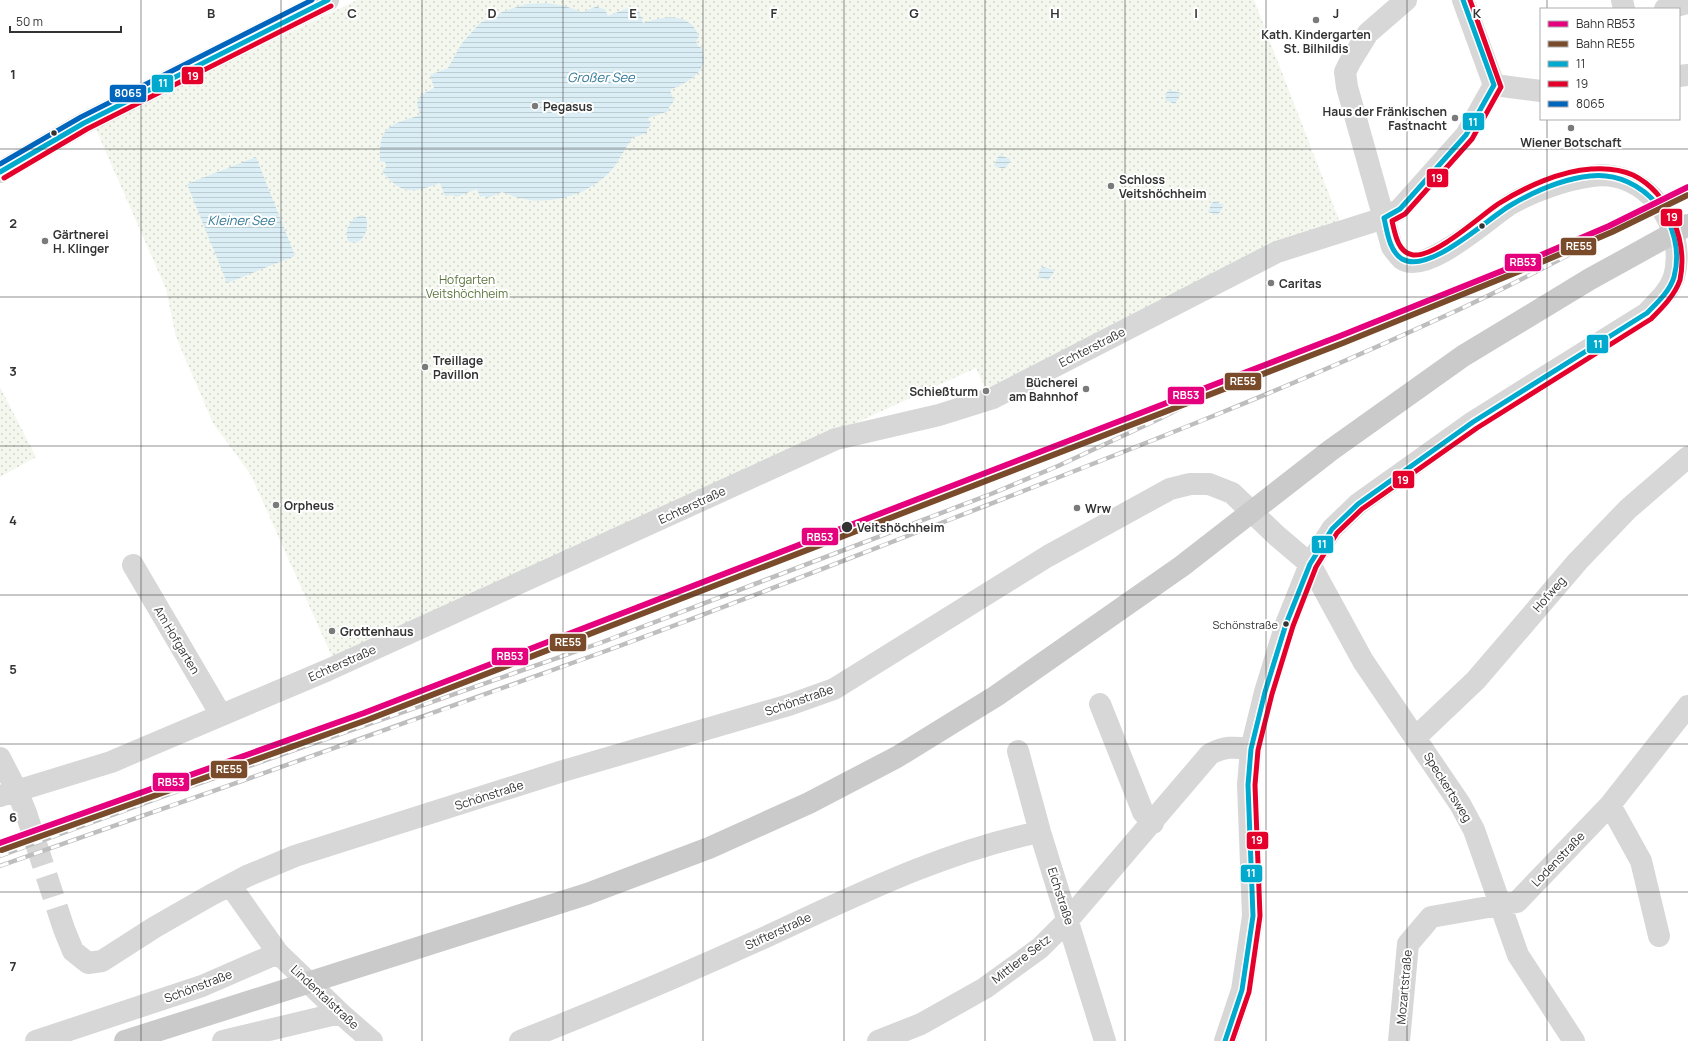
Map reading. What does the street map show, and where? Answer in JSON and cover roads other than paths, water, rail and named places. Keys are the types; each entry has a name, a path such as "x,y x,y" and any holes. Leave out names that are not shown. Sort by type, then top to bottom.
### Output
{"main road":[{"path":"124,1041 587,894 709,848 809,803 897,757 996,696 1182,566 1331,450 1463,356 1590,279 1688,225"}],"street":[{"path":"0,172 84,123 328,0"},
{"path":"1225,1041 1242,990 1253,916 1248,785 1251,748 1265,692 1286,624 1310,564 1332,530 1358,504 1474,422 1647,313 1667,292 1674,276 1678,254 1674,229 1659,203 1648,192 1633,183 1612,175 1593,175 1544,189 1510,204 1437,257 1417,262 1403,260 1392,247 1347,87 1345,72 1368,33 1406,0"},
{"path":"1463,0 1494,85 1540,91"},
{"path":"1670,8 1688,3"},
{"name":"Echterstraße","path":"8,793 111,762 328,670 836,439 939,415 993,398 1277,252 1384,218 1400,209 1466,135 1494,85"},
{"name":"Hofweg","path":"1416,737 1476,680 1578,562 1628,509 1688,457"},
{"name":"Schönstraße","path":"64,930 73,951 88,963 102,961 155,927 230,885 247,876 295,856 563,771 789,705 834,689 1048,556 1170,489 1190,484 1209,484 1232,493 1276,536 1310,564"},
{"name":"Speckertsweg","path":"1310,564 1363,660 1460,804 1474,830 1518,955 1574,1041"},
{"name":"Am Hofgarten","path":"133,565 221,715"},
{"path":"1100,704 1143,812 1153,823"},
{"name":"Lodenstraße","path":"1501,905 1517,902 1610,805 1688,706"},
{"name":"Mittlere Setz","path":"878,1041 921,1024 984,988 1040,948 1068,920 1153,823 1210,754 1222,748 1233,746 1251,748"},
{"name":"Eichstraße","path":"1018,751 1040,832 1105,1041"},
{"path":"0,758 8,793 26,813"},
{"path":"1610,805 1640,861 1658,936"},
{"name":"Stifterstraße","path":"520,1041 608,1006 924,866 1005,839 1040,832"},
{"path":"230,885 278,953"},
{"name":"Mozartstraße","path":"1399,1041 1408,944 1431,917 1501,905"},
{"name":"Schönstraße","path":"36,1041 202,986 278,953"},
{"name":"Lindentalstraße","path":"278,953 340,1013 372,1041"},
{"path":"223,1041 340,1013"}],"water":[{"name":"Großer See","path":"546,3 565,6 582,12 598,6 599,8 605,9 608,16 628,8 634,12 639,11 643,23 667,17 683,19 690,23 699,37 696,41 698,46 702,48 704,61 702,67 695,76 670,90 674,101 669,107 669,111 648,118 651,126 647,129 647,133 632,138 606,176 593,186 573,195 540,201 517,198 502,192 487,198 485,196 480,197 477,189 456,197 453,195 445,196 440,183 422,189 408,190 396,185 389,179 382,171 386,167 385,162 380,161 381,140 388,128 394,124 420,115 417,103 421,95 434,88 430,75 448,68 462,43 480,23 502,12 526,4"},
{"path":"1170,90 1181,93 1175,104 1165,100 1167,92"},
{"path":"1000,155 1010,159 1010,162 1004,169 994,166"},
{"name":"Kleiner See","path":"256,157 295,256 227,283 187,184"},
{"path":"1214,201 1224,205 1218,215 1208,212"},
{"path":"362,215 366,217 367,221 364,236 358,242 348,241 347,233 349,225 354,219"},
{"path":"1043,267 1054,270 1053,274 1048,280 1038,277 1040,269"}],"tunnel":[{"path":"26,813 64,929"}],"railway":[{"path":"0,866 647,636 1196,423 1377,347 1500,290 1564,258 1688,190"},
{"path":"0,856 192,786 600,643 991,494 1058,466 1159,419 1214,391 1340,336"}],"rail line":[{"name":"RB53","path":"0,843 364,713 1340,336 1534,258 1609,226 1688,187"},
{"name":"RE55","path":"2,850 367,720 1343,343 1612,232 1688,195"}],"place":[{"name":"Kath. Kindergarten St. Bilhildis","path":"1316,20"},
{"name":"Pegasus","path":"535,106"},
{"name":"Haus der Fränkischen Fastnacht","path":"1455,118"},
{"name":"Wiener Botschaft","path":"1571,128"},
{"name":"Schloss Veitshöchheim","path":"1111,186"},
{"name":"Gärtnerei H. Klinger","path":"45,241"},
{"name":"Caritas","path":"1271,283"},
{"name":"Treillage Pavillon","path":"425,367"},
{"name":"Bücherei am Bahnhof","path":"1086,389"},
{"name":"Schießturm","path":"986,391"},
{"name":"Orpheus","path":"276,505"},
{"name":"Wrw","path":"1077,508"},
{"name":"Veitshöchheim","path":"847,527"},
{"name":"Schönstraße","path":"1286,624"},
{"name":"Grottenhaus","path":"332,631"}],"park label":[{"name":"Hofgarten Veitshöchheim","path":"467,286"}]}
